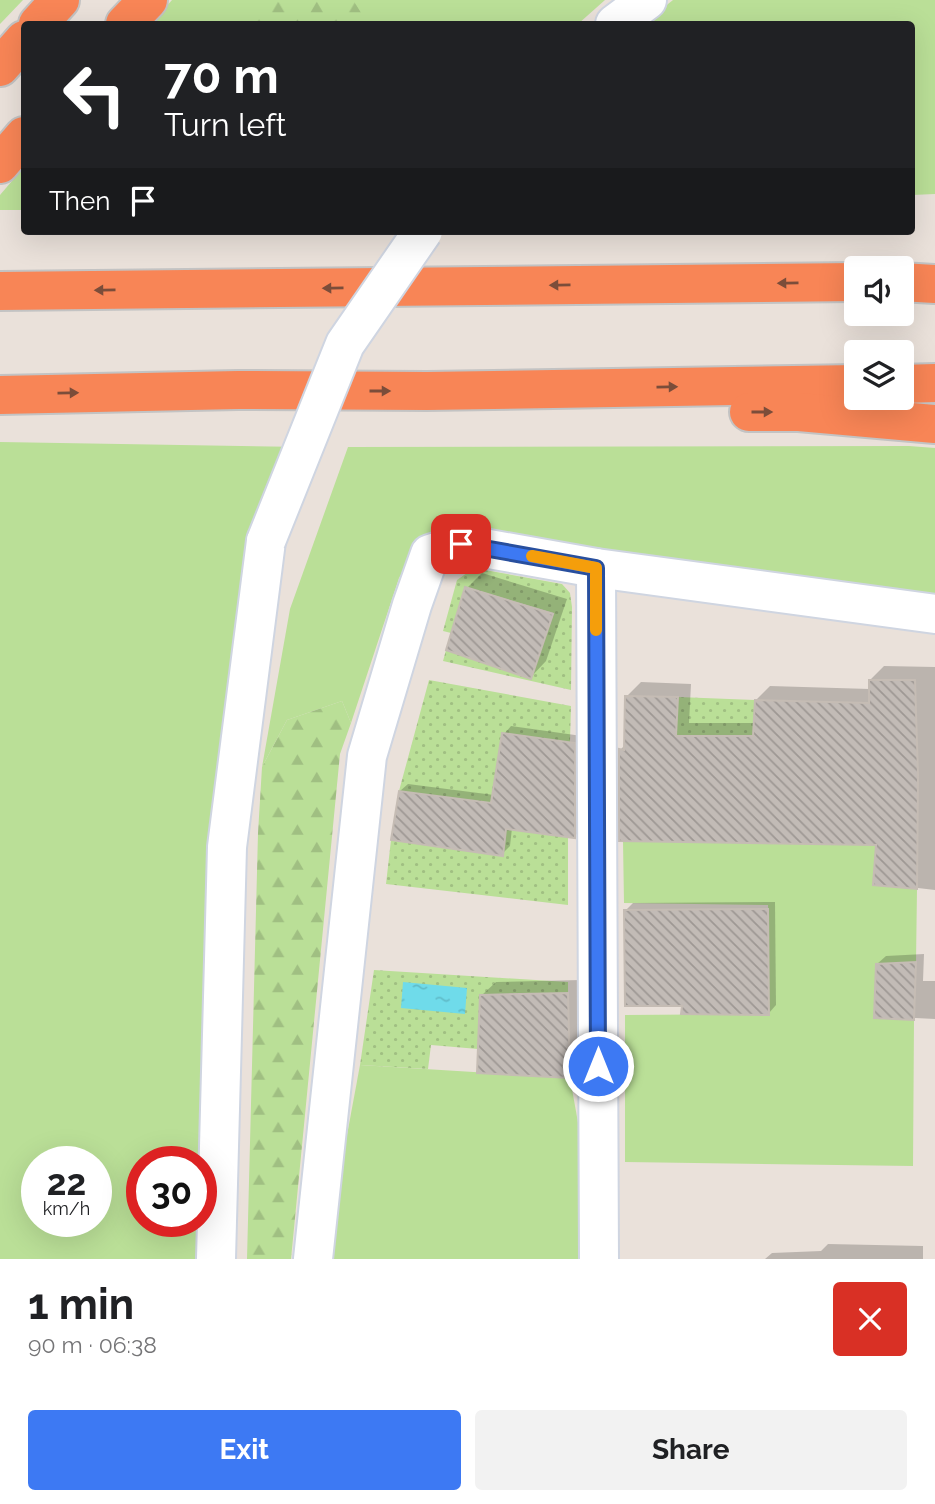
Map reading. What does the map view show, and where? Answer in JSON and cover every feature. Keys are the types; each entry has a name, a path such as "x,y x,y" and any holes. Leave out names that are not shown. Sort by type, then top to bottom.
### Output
{"highway":[{"path":"41,21 61,0"},
{"path":"128,21 148,0"},
{"path":"0,67 21,43"},
{"path":"0,291 844,282"},
{"path":"914,283 935,284"},
{"path":"914,384 935,383"},
{"path":"0,395 844,384"},
{"path":"428,391 500,412 799,412 935,424"}],"street":[{"path":"619,21 647,0"},
{"path":"216,1259 228,847 266,541 345,344 420,235"},
{"path":"313,1259 367,755 430,554 461,544 596,568 935,614"},
{"path":"596,568 599,1259"}],"green space":[{"path":"0,0 23,0 0,24"},
{"path":"172,0 605,0 581,21 154,21"},
{"path":"263,0 353,0 365,19 364,21 248,21"},
{"path":"673,0 935,0 935,194 915,195 915,21 647,21"},
{"path":"21,170 21,210 0,210 0,195"},
{"path":"0,442 304,447 266,541 216,1259 0,1259"},
{"path":"348,447 935,448 935,598 425,536 399,578 351,723 342,701 287,720 262,767 290,609"},
{"path":"474,568 562,584 570,593 571,690 443,661 446,650 531,678 554,613 466,587 451,633 443,631 457,580"},
{"path":"429,680 571,706 568,813 562,741 503,733 491,803 399,791"},
{"path":"678,697 755,700 753,736 625,771"},
{"path":"342,701 351,723 340,754 291,1259 247,1259 262,767 287,720"},
{"path":"509,805 532,808 531,832 568,837 568,905 386,884 391,840"},
{"path":"623,841 876,845 874,885 917,889 916,962 876,964 874,1017 914,1020 913,1166 625,1162 625,1015 769,1014 768,905 624,903"},
{"path":"374,970 568,982 568,993 488,994 480,997 478,1049 431,1045 428,1069 360,1065"},
{"path":"360,1065 570,1078 584,1156 586,1259 324,1259"}],"water":[{"path":"403,982 467,988 465,1014 401,1008"}],"building":[{"path":"465,587 553,614 531,679 446,650"},
{"path":"869,680 915,680 917,889 873,885 876,845 619,841 619,749 624,750 625,696 678,697 676,736 753,736 755,700 869,703"},
{"path":"502,733 575,743 575,838 506,829 503,856 391,840 399,791 491,803"},
{"path":"768,909 769,1015 681,1014 682,1006 625,1006 624,910"},
{"path":"916,962 914,1020 874,1018 876,964"},
{"path":"568,993 570,1078 477,1073 480,995"}],"slow traffic":[{"path":"532,556 596,568 596,630"}],"route":[{"path":"461,544 596,568 598,1066"}]}
